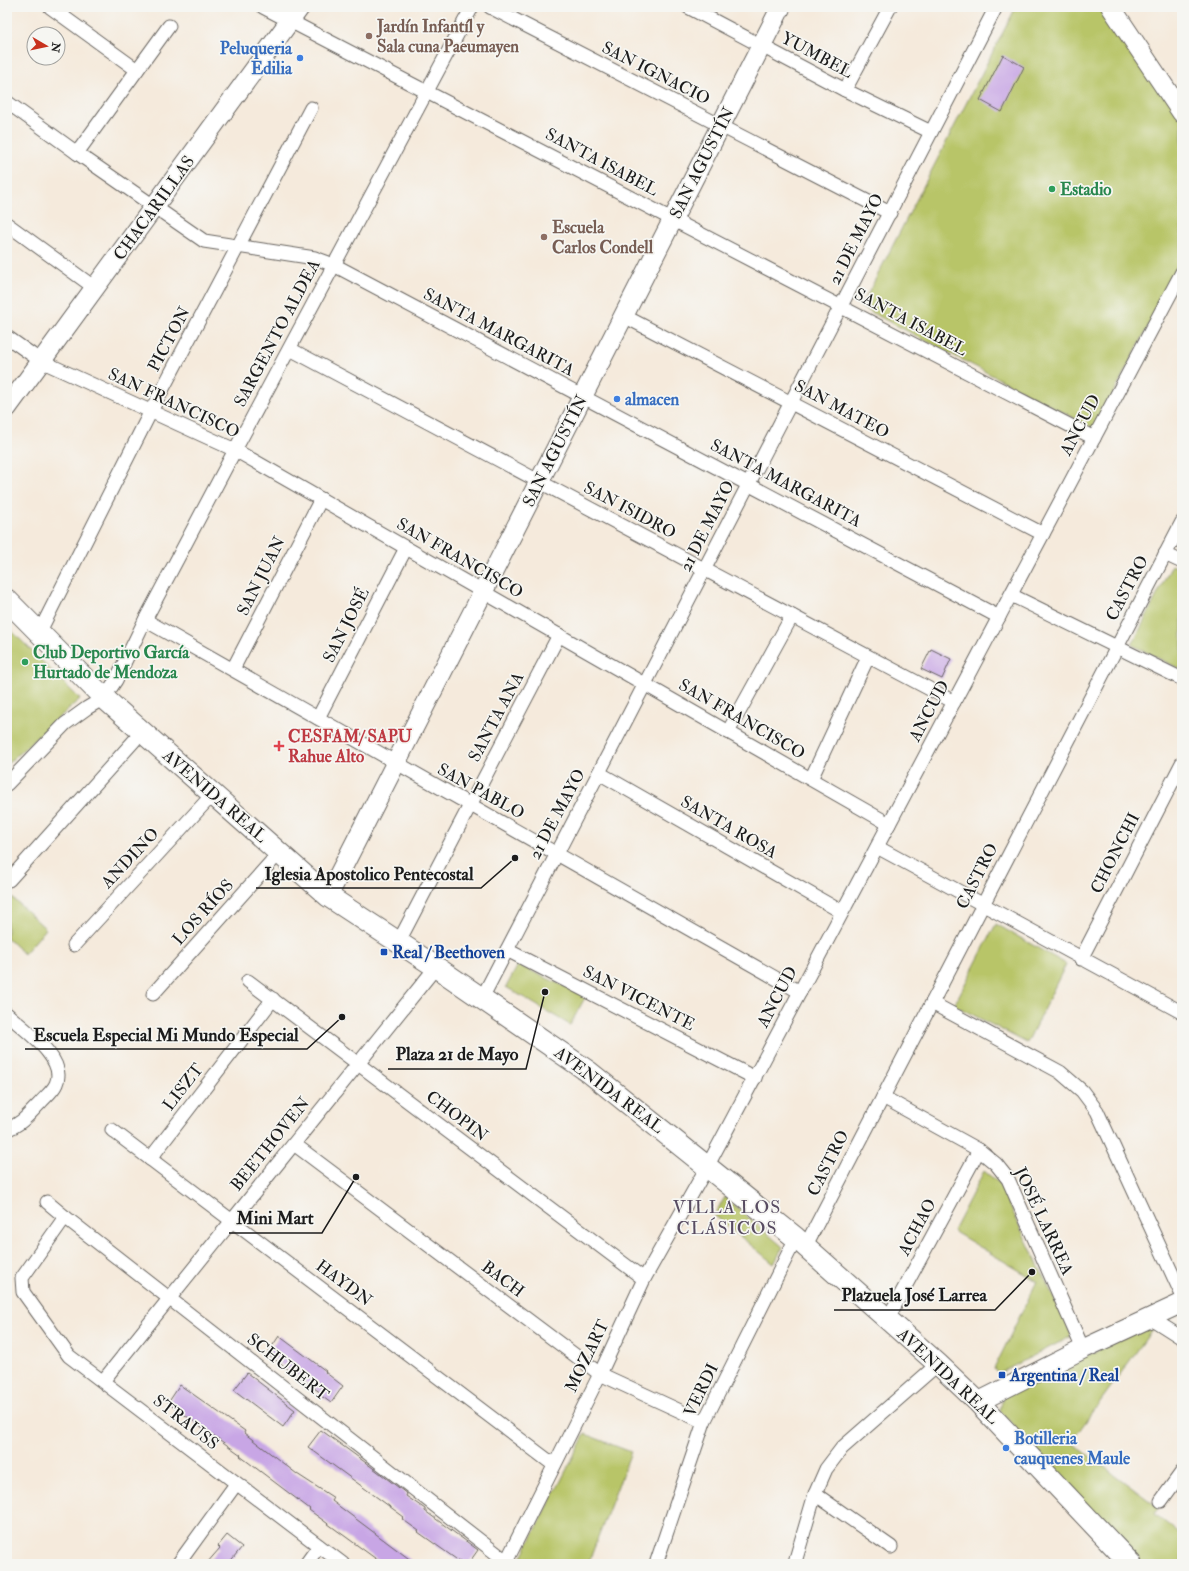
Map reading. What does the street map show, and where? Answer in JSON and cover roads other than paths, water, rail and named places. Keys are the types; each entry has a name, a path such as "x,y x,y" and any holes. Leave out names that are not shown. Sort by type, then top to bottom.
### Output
{"main road":[{"name":"AVENIDA REAL","path":"7,600 104,698 328,896 482,998 589,1072 800,1242 938,1364 978,1402 1131,1564"}],"street":[{"path":"50,7 137,70"},
{"name":"SANTA ISABEL","path":"263,7 295,14 427,91 1094,438"},
{"name":"SARGENTO ALDEA","path":"104,698 116,680 235,450 472,7"},
{"name":"SAN IGNACIO","path":"490,7 720,127 890,213"},
{"name":"YUMBEL","path":"688,7 845,90 931,132"},
{"name":"SAN AGUSTÍN","path":"328,896 781,7"},
{"path":"845,90 890,7"},
{"name":"21 DE MAYO","path":"482,998 996,7"},
{"path":"1111,7 1182,114"},
{"name":"CHACARILLAS","path":"7,408 295,14"},
{"path":"77,153 168,26"},
{"name":"SANTA MARGARITA","path":"7,102 77,153 204,241 315,258 334,266 999,617"},
{"name":"PICTON","path":"39,633 151,412 312,108"},
{"path":"7,224 95,288"},
{"name":"ANCUD","path":"707,1167 1182,272"},
{"name":"SAN MATEO","path":"624,316 792,402 1043,534"},
{"name":"SAN FRANCISCO","path":"7,337 41,361 235,450 890,824"},
{"name":"SAN ISIDRO","path":"290,349 954,702"},
{"name":"SAN JUAN","path":"233,669 321,499"},
{"name":"CASTRO","path":"800,1242 883,1097 1182,522"},
{"name":"SAN JOSÉ","path":"318,718 406,548"},
{"path":"1166,554 1182,562"},
{"path":"1011,595 1182,679"},
{"path":"728,732 792,616"},
{"name":"SAN PABLO","path":"146,620 800,992"},
{"name":"SANTA ANA","path":"398,943 559,635"},
{"path":"811,779 868,656"},
{"path":"7,784 65,724 104,698"},
{"path":"9,880 142,732"},
{"name":"CHONCHI","path":"1081,959 1182,763"},
{"name":"SANTA ROSA","path":"599,773 842,912"},
{"name":"ANDINO","path":"74,945 213,794"},
{"path":"877,847 1081,959 1182,1012"},
{"name":"LOS RÍOS","path":"153,994 280,853"},
{"name":"SAN VICENTE","path":"507,950 755,1078"},
{"name":"BEETHOVEN","path":"103,1381 436,967"},
{"name":"CHOPIN","path":"248,981 644,1279"},
{"name":"LISZT","path":"150,1159 273,999"},
{"path":"932,1003 1060,1072 1082,1091 1097,1111 1182,1295"},
{"path":"7,1014 52,1056 58,1068 58,1074 56,1086 22,1121 14,1127 7,1129"},
{"name":"JOSÉ LARREA","path":"883,1097 979,1150 996,1164 1008,1180 1083,1349"},
{"name":"HAYDN","path":"112,1130 554,1465"},
{"name":"BACH","path":"294,1144 600,1374 704,1422"},
{"name":"ACHAO","path":"887,1320 979,1150"},
{"name":"MOZART","path":"506,1562 600,1374 644,1279 707,1167"},
{"name":"SCHUBERT","path":"47,1202 506,1562"},
{"name":"STRAUSS","path":"65,1217 22,1278 23,1292 69,1356 343,1564"},
{"name":"VERDI","path":"656,1564 704,1422 800,1242"},
{"path":"978,1402 1083,1349 1182,1302"},
{"path":"1149,1317 1182,1338"},
{"path":"795,1562 815,1494 826,1469 842,1448 938,1364"},
{"path":"1160,1502 1182,1472"},
{"path":"178,1564 236,1484"},
{"path":"815,1494 891,1547"},
{"path":"306,1564 319,1546"}],"place":[{"name":"Jardín Infantíl y Sala cuna Paeumayen","path":"369,36"},
{"name":"Peluqueria Edilia","path":"300,58"},
{"name":"Estadio","path":"1052,189"},
{"name":"Escuela Carlos Condell","path":"544,237"},
{"name":"almacen","path":"617,399"},
{"name":"Club Deportivo García Hurtado de Mendoza","path":"25,662"},
{"name":"CESFAM/ SAPU Rahue Alto","path":"279,746"},
{"name":"Iglesia Apostolico Pentecostal","path":"515,858"},
{"name":"Real / Beethoven","path":"384,952"},
{"name":"Plaza 21 de Mayo","path":"545,992"},
{"name":"Escuela Especial Mi Mundo Especial","path":"342,1017"},
{"name":"Mini Mart","path":"356,1177"},
{"name":"Plazuela José Larrea","path":"1032,1272"},
{"name":"Argentina / Real","path":"1002,1375"},
{"name":"Botilleria cauquenes Maule","path":"1006,1448"}],"district":[{"name":"VILLA LOS CLÁSICOS","path":"727,1217"}]}
